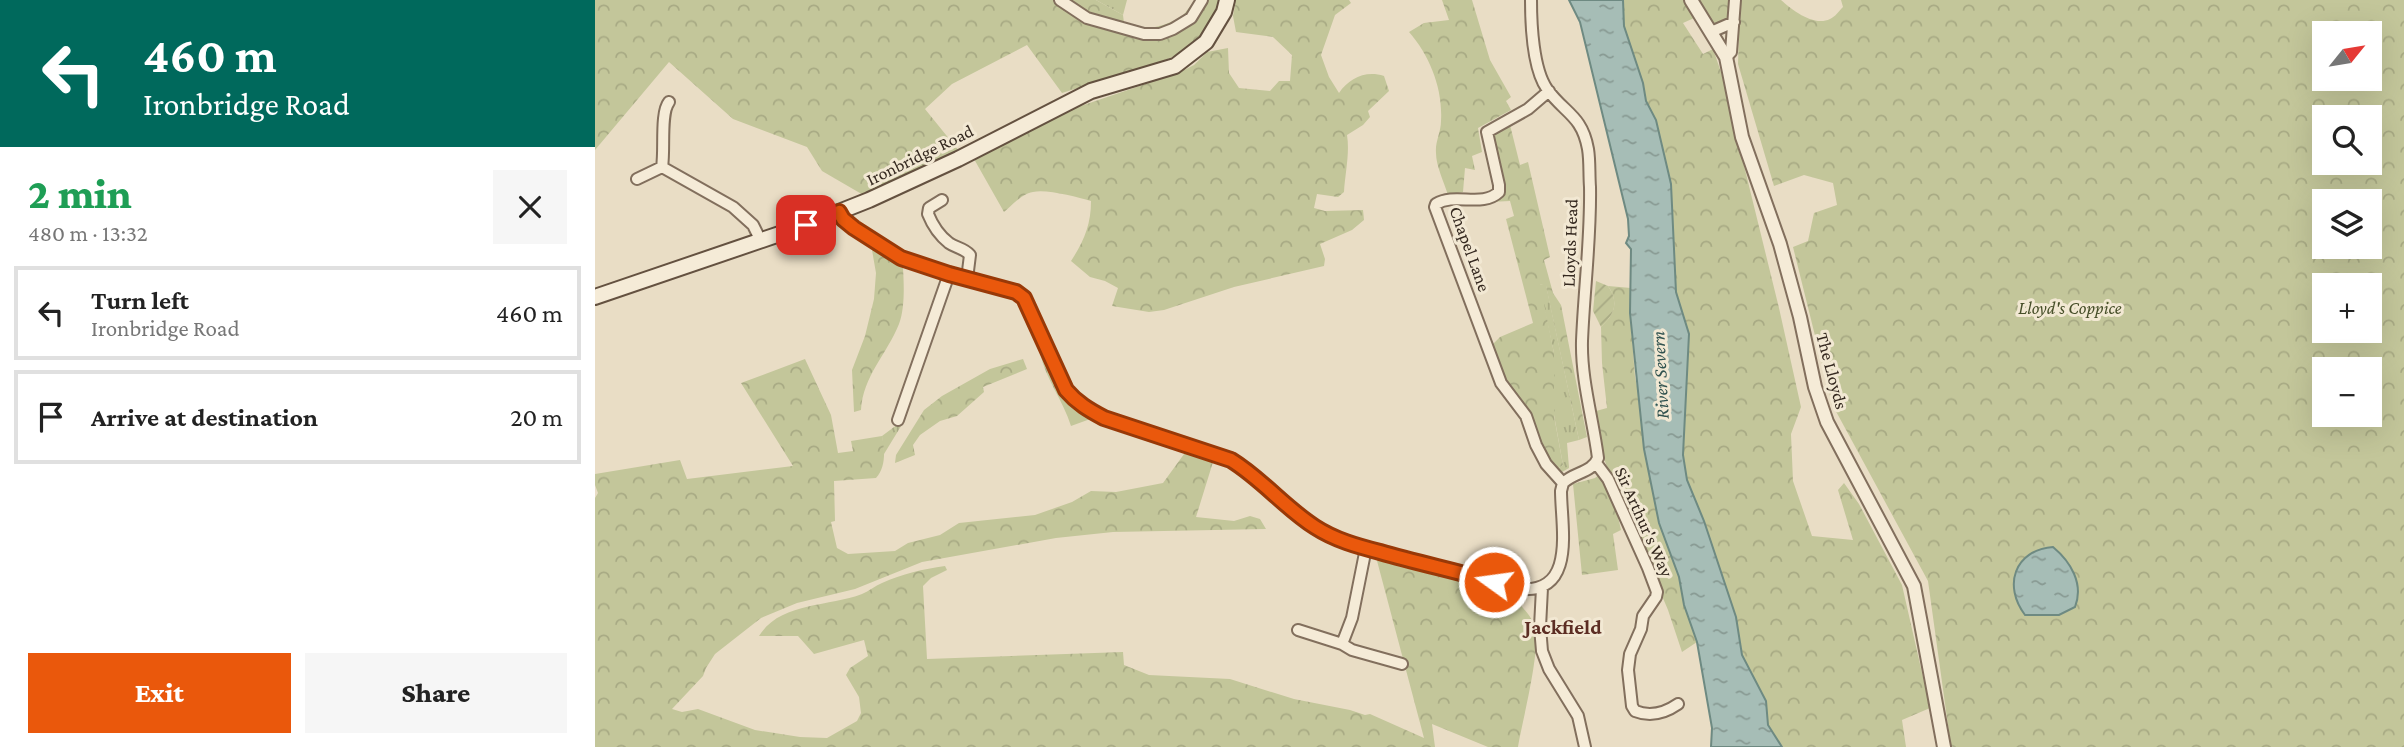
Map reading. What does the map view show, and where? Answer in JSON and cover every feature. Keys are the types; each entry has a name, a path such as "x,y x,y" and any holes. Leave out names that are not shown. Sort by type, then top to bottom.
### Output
{"main road":[{"name":"Ironbridge Road","path":"595,296 839,212 958,159 1091,91 1175,66 1206,42 1224,12 1227,0"}],"street":[{"path":"1061,0 1087,18 1144,34 1160,34 1191,18 1202,0"},
{"name":"Lloyds Head","path":"1531,0 1533,39 1543,80 1549,91 1580,124 1588,149 1590,216 1582,343 1596,463"},
{"name":"The Lloyds","path":"1691,0 1726,57 1742,137 1780,244 1815,387 1827,422 1914,586 1944,747"},
{"path":"1726,57 1731,52 1735,0"},
{"path":"1711,32 1734,22"},
{"name":"Chapel Lane","path":"1549,91 1528,108 1486,132 1499,192 1486,200 1442,200 1435,207 1501,383 1526,416 1546,464 1563,483"},
{"path":"662,167 665,150 663,116 669,102"},
{"path":"637,179 662,167"},
{"path":"662,167 733,207 753,225 761,241"},
{"path":"942,200 929,208 928,214 943,238 970,255 967,279"},
{"path":"839,212 854,228 901,258 1016,292 1024,298 1066,390 1083,406 1104,418 1231,460 1316,528 1346,543 1521,589 1542,588 1549,585 1556,574 1563,550 1563,483 1596,463"},
{"path":"898,420 949,274"},
{"path":"893,393 906,397"},
{"name":"Sir Arthur's Way","path":"1596,463 1608,479 1657,592 1643,616 1641,629 1630,654 1628,670 1632,706 1635,711 1647,714 1664,712 1678,704"},
{"path":"1342,644 1352,618 1366,548"},
{"path":"1542,588 1542,651 1549,669 1578,716 1585,747"},
{"path":"1298,630 1342,644 1352,650 1402,664"}],"green space":[{"path":"595,0 1096,0 1123,15 1124,23 1147,29 1181,18 1195,0 1222,0 1206,29 1186,49 1129,73 1062,93 1027,45 952,84 925,109 959,151 865,196 822,171 807,147 733,119 669,62 595,150"},
{"path":"1096,0 1127,0 1123,15"},
{"path":"1236,0 1349,0 1351,3 1335,15 1321,55 1329,77 1339,93 1348,83 1359,77 1377,74 1384,76 1389,91 1368,111 1370,117 1363,125 1347,135 1348,156 1344,192 1338,197 1317,194 1314,208 1325,211 1363,210 1364,220 1352,230 1320,244 1325,259 1324,266 1234,287 1164,310 1149,312 1112,306 1118,288 1090,277 1071,261 1086,232 1091,201 1039,191 1021,197 1004,212 974,159 1066,111 1178,73 1194,65 1207,52 1228,48 1229,73 1239,88 1270,91 1279,81 1290,81 1292,55 1273,37 1236,32 1233,16"},
{"path":"1442,0 1472,0 1490,60 1511,97 1506,101 1511,110 1478,128 1482,152 1472,156 1475,170 1465,168 1463,192 1448,195 1436,158 1441,121 1440,97 1429,62 1409,32 1424,23 1449,20"},
{"path":"1623,0 1732,0 1730,18 1713,26 1703,14 1683,23 1703,54 1713,49 1721,72 1801,407 1791,434 1793,481 1812,536 1853,540 1838,490 1844,483 1859,504 1902,585 1930,708 1902,720 1906,747 1782,747 1768,725 1766,701 1742,655 1736,617 1704,521 1687,480 1683,455 1689,334 1676,292 1671,184 1656,120 1646,101 1643,83 1624,26"},
{"name":"Lloyd's Coppice","path":"1740,0 1781,0 1810,19 1824,21 1834,17 1843,7 1841,0 2404,0 2404,747 1951,747 1928,581 1832,404 1793,247 1808,241 1814,213 1837,205 1833,183 1804,175 1774,186 1738,64"},
{"path":"1510,125 1520,165 1528,162 1550,257 1544,260 1553,293 1561,305 1587,437 1579,440 1546,286 1540,284 1554,353 1554,416 1563,465 1556,470 1549,463 1507,386 1490,347 1500,337 1533,323 1506,219 1514,216 1510,201 1490,202 1505,190 1491,135"},
{"path":"872,250 903,268 903,304 899,324 866,386 861,410 854,412 852,370 865,336 874,299 876,273"},
{"path":"1596,281 1608,286 1614,297 1612,313 1601,327 1593,311"},
{"path":"1539,284 1546,285 1579,440 1567,443 1569,468 1562,472 1556,470 1563,465 1554,415 1554,353"},
{"path":"1608,286 1631,288 1630,313 1635,377 1642,409 1644,449 1659,523 1679,577 1684,605 1697,642 1682,652 1668,610 1604,459 1596,411 1607,408 1601,327 1614,308 1614,297"},
{"path":"1040,353 1067,397 1093,418 1071,426"},
{"path":"805,359 831,415 838,453 853,451 851,441 882,436 884,458 882,469 876,478 834,481 835,521 831,522 837,548 848,554 895,551 908,543 940,535 959,523 1035,515 1072,502 1091,491 1116,492 1163,483 1187,450 1213,462 1196,517 1234,521 1250,516 1260,519 1266,529 1113,532 1056,538 922,562 855,589 797,603 761,618 715,654 703,676 672,709 682,712 698,709 755,730 827,738 857,721 861,713 859,697 846,675 850,668 868,656 864,640 814,654 798,636 759,636 768,625 792,611 849,598 897,577 945,566 947,570 931,578 923,586 927,659 1123,652 1124,665 1149,675 1230,679 1294,699 1370,714 1424,738 1376,557 1494,588 1512,598 1527,612 1534,624 1536,648 1518,747 1488,747 1432,724 1435,747 595,747 595,498 598,493 595,474 680,460 687,479 793,466 741,383"},
{"path":"1023,359 1027,369 983,387 984,392 957,416 940,421 920,435 913,445 915,455 895,463 896,455 924,410 942,396 990,369"},
{"path":"906,418 884,454 882,436"},
{"path":"1600,474 1615,503 1621,530 1613,534 1618,570 1582,575 1573,484"}],"water":[{"name":"River Severn","path":"1569,0 1623,0 1624,26 1643,83 1646,101 1656,120 1671,184 1676,292 1689,334 1683,455 1687,480 1704,521 1736,617 1742,655 1766,701 1768,725 1782,747 1711,747 1712,728 1697,642 1684,605 1679,577 1659,523 1644,449 1630,313 1631,249 1626,243 1629,236 1628,219 1580,22"},
{"path":"2053,547 2065,559 2077,582 2075,607 2059,615 2025,615 2015,593 2016,571 2029,555"}],"district":[{"name":"Jackfield","path":"1563,627"}],"route":[{"path":"806,225 839,212 854,228 914,264 1016,292 1024,298 1030,309 1066,390 1089,410 1104,418 1231,460 1316,528 1346,543 1494,582"}]}
